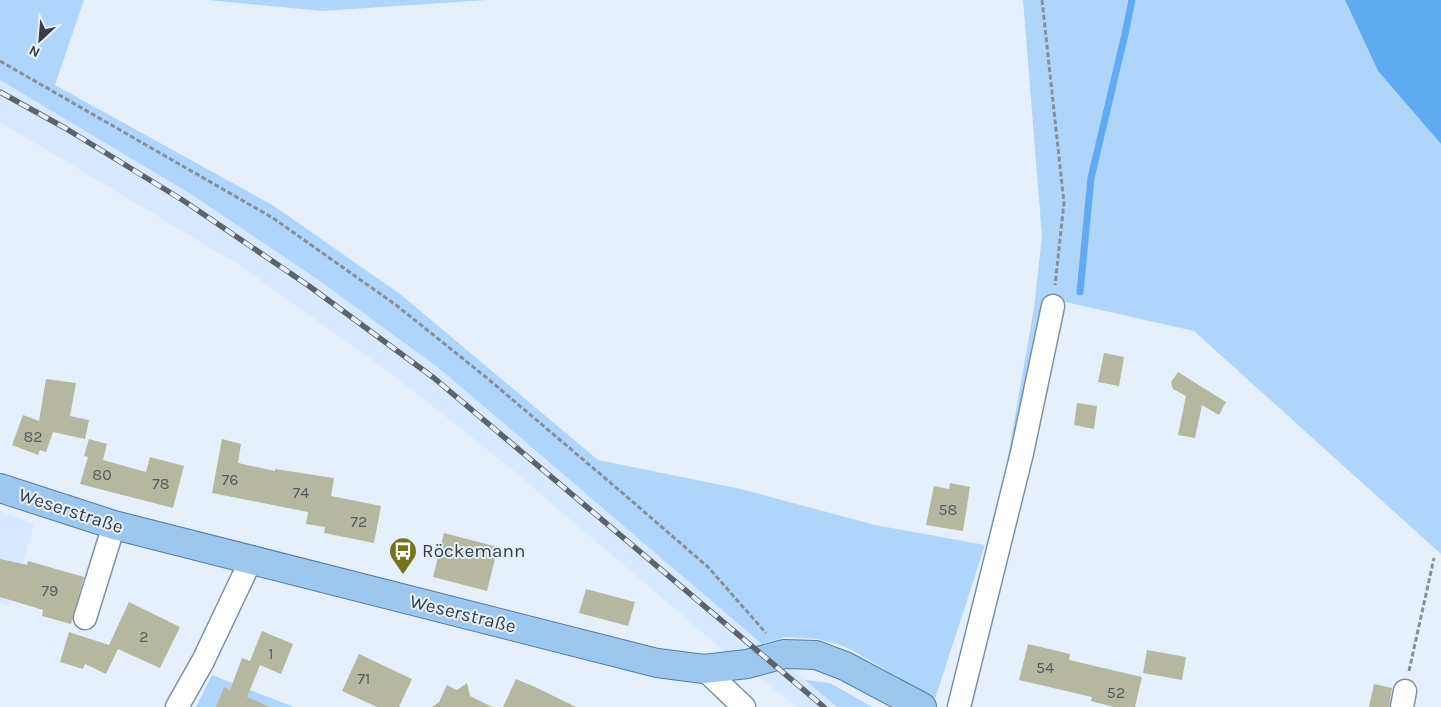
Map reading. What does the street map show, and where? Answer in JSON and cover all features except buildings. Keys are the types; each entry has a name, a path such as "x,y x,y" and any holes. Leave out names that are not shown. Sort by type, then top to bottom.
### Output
{"main road":[{"name":"Weserstraße","path":"2,493 114,525 658,663 704,670 747,664 784,654 816,655 845,666 922,707"}],"street":[{"path":"959,707 1022,454 1054,306"},
{"path":"84,618 114,525"},
{"path":"177,707 203,661 251,560"},
{"path":"704,670 744,707"}],"path":[{"path":"1042,0 1064,203 1054,306"},
{"path":"0,60 273,218 396,305 487,378 708,568 784,654"},
{"path":"1403,699 1434,558"}],"shaded area":[{"path":"0,0 84,0 55,85 274,206 400,294 598,460 741,489 875,525 985,545 935,699 852,650 837,644 817,639 785,637 762,644 440,369 317,279 189,193 0,80"},
{"path":"208,0 487,0 322,11"},
{"path":"1023,0 1345,0 1378,71 1441,144 1441,554 1194,331 1061,301 1018,464 1006,468 1034,308 1042,236"},
{"path":"0,80 189,193 317,279 440,369 837,707 797,707 723,650 503,462 397,378 239,265 0,122"},
{"path":"0,511 34,524 11,606 0,602"},
{"path":"212,675 294,707 196,707"},
{"path":"805,680 830,683 872,707 837,707"}],"water":[{"path":"1345,0 1441,0 1441,144 1378,71"}],"waterway":[{"path":"1080,292 1091,178 1132,0"}],"railway":[{"path":"0,92 65,128 184,201 309,286 434,378 824,707"}],"place":[{"name":"Röckemann","path":"403,575"}]}
